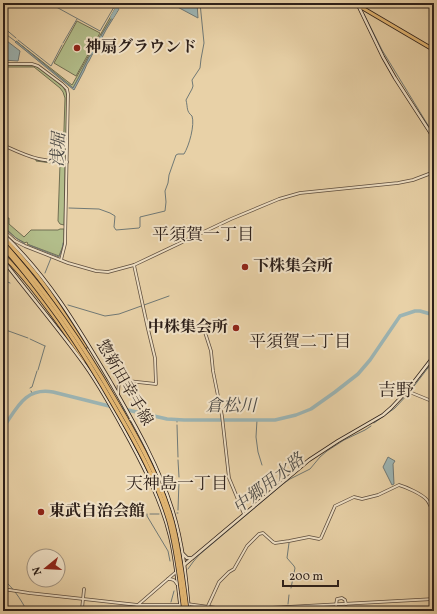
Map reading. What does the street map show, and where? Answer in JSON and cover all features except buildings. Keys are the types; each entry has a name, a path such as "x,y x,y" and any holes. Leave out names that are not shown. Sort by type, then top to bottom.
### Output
{"highway":[{"path":"3,237 30,267 56,302 98,369 100,375"},
{"path":"3,243 45,293 77,339 100,375 142,448 163,494 172,521 178,549 185,611"},
{"path":"3,247 49,304 96,373 151,475 169,522 175,547 185,611"},
{"path":"3,256 22,276 90,368 96,373"}],"main road":[{"path":"356,4 434,50"},
{"path":"356,4 383,57 434,139"},
{"path":"362,15 364,12 368,11"},
{"name":"惣新田幸手線","path":"3,234 32,263 52,289 96,358 131,419 153,462 167,495 177,526 189,604"},
{"name":"惣新田幸手線","path":"3,260 84,364 113,410 147,475 158,500 170,536 180,605 185,611"},
{"path":"176,572 315,456 383,415 407,391 434,356"},
{"path":"176,572 180,566 178,556 181,547"},
{"path":"182,552 186,558 193,558"},
{"path":"185,611 185,607 189,604"}],"street":[{"path":"3,64 32,64 38,66 62,84 67,90 69,96 65,244 61,260"},
{"path":"3,145 37,159 67,162"},
{"path":"3,230 22,245 61,260 96,271 105,272 134,264 231,219 286,197 300,193 398,183 413,180 434,172"},
{"path":"118,396 118,380 156,384 155,358 134,264"},
{"path":"202,323 211,350 213,371 222,417 229,478 244,514"},
{"path":"407,391 434,402"},
{"path":"121,425 131,419"},
{"path":"208,606 219,582 228,572 234,569 248,546 259,534 263,533 275,543 308,537 319,539 321,538 335,506 354,497 362,498 378,496 399,485 423,496 434,514"},
{"path":"131,611 176,572"},
{"path":"168,580 174,580 178,585"},
{"path":"3,589 138,605 189,604 232,610 434,599"},
{"path":"82,609 84,589"},
{"path":"336,605 336,600 340,598 345,600 346,604"}],"green space":[{"path":"116,7 118,8 102,34 96,48 89,57 73,88 16,41 72,85"},
{"name":"神扇グラウンド","path":"77,21 100,33 76,76 54,63"},
{"path":"3,65 35,66 40,68 63,87 67,97 66,157 63,160 65,98 63,92 34,67 3,67"},
{"path":"52,163 63,163 65,165 64,225 60,224 58,221 60,164"},
{"path":"3,218 9,218 9,224 24,237 31,230 64,229 64,243 59,256 27,244 28,243 16,238 3,226"}],"water":[{"path":"170,3 197,3 198,18"},
{"path":"118,8 119,9 96,49 93,53 74,90 15,42 16,41 73,88 89,57 96,48 102,34"},
{"path":"3,38 20,51 18,61 3,60"},
{"path":"388,457 395,461 393,464 394,484 392,485 383,467"}],"waterway":[{"path":"49,3 100,31 114,7"},
{"path":"112,17 120,3"},
{"path":"69,208 99,209 110,213 115,216 114,227 116,230 139,228 140,217 165,211 165,191 169,175 176,155 184,154 190,141 192,130 193,120 188,111 186,100 193,86 192,80 200,68 204,43 200,3"},
{"name":"中郷用水路","path":"364,14 382,50 434,135"},
{"path":"63,43 77,19"},
{"path":"3,27 16,38"},
{"path":"3,32 15,41"},
{"path":"93,52 101,38"},
{"path":"18,40 51,66 62,45"},
{"path":"3,227 25,244"},
{"path":"29,245 59,257 63,243"},
{"path":"45,273 51,258"},
{"path":"3,280 10,283"},
{"path":"68,305 105,316 119,314 169,296"},
{"name":"倉松川","path":"119,408 167,419 184,420 275,420 296,415 311,409 358,374 370,360 400,316 415,311 434,315"},
{"path":"3,329 28,338"},
{"path":"30,339 45,346"},
{"path":"38,370 45,346"},
{"name":"中郷用水路","path":"374,423 395,408 408,394 434,360"},
{"path":"30,388 32,387 37,371"},
{"name":"倉松川","path":"3,428 23,401 29,396 43,391 53,392 113,407"},
{"path":"257,420 256,437 262,465"},
{"path":"177,425 178,457"},
{"name":"中郷用水路","path":"188,569 199,555 283,484 310,469 327,451 371,426"},
{"path":"178,460 179,477"},
{"path":"178,510 179,481"},
{"path":"147,514 168,551 170,561"},
{"path":"150,514 159,514"},
{"path":"289,543 287,558 295,568 291,588"},
{"path":"3,579 10,586 27,611"},
{"name":"中郷用水路","path":"171,602 174,591"},
{"path":"288,604 289,595"}],"place":[{"name":"神扇グラウンド","path":"77,48"},
{"name":"下株集会所","path":"245,267"},
{"name":"中株集会所","path":"236,328"},
{"name":"東武自治会館","path":"41,512"}],"district":[{"name":"平須賀一丁目","path":"203,235"},
{"name":"平須賀二丁目","path":"300,342"},
{"name":"吉野","path":"396,391"},
{"name":"天神島一丁目","path":"177,484"}],"water label":[{"name":"浅堀","path":"59,150"}]}
